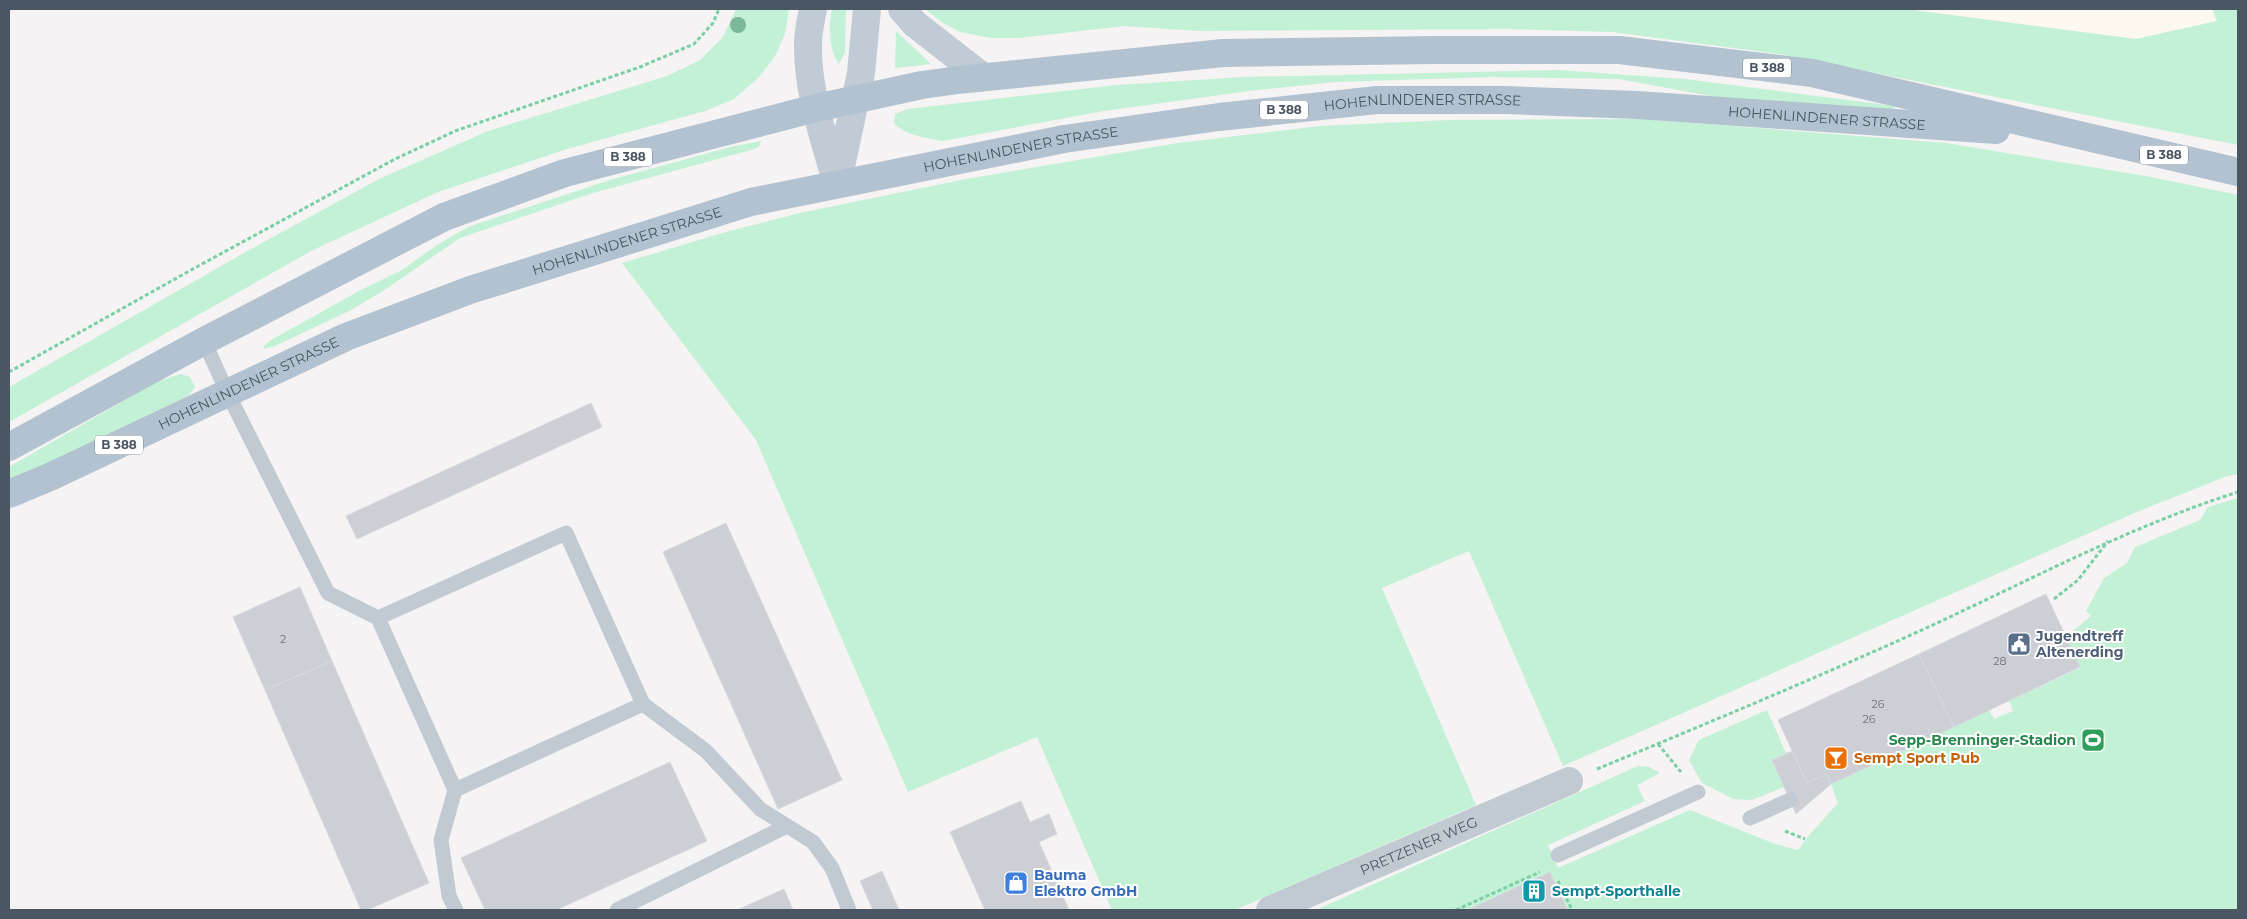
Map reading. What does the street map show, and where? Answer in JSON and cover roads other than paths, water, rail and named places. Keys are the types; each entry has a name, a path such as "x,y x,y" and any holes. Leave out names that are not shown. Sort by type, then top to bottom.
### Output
{"main road":[{"path":"813,9 808,43 810,75 816,108 837,184"},
{"path":"837,184 861,73 866,9"},
{"path":"902,9 915,24 982,77"},
{"name":"B 388","path":"9,447 204,341 444,217 566,173 816,108 922,85 982,77 1224,53 1619,50 1812,73 2238,172"},
{"name":"HOHENLINDENER STRASSE","path":"9,494 52,476 346,337 470,290 751,202 1064,139 1218,117 1377,100 1505,100 1637,105 2090,138"}],"street":[{"name":"PRETZENER WEG","path":"1270,910 1569,782"}],"lane":[{"path":"204,341 228,394 328,593 378,618 455,790 442,840 449,896 456,910"},
{"path":"378,618 566,534 643,704 706,751 760,809 813,842 832,868 849,910"},
{"path":"455,790 643,704"},
{"path":"1558,855 1698,792"},
{"path":"1750,818 1790,800"},
{"path":"617,910 787,826"}],"place":[{"name":"Jugendtreff Altenerding","path":"2019,644"},
{"name":"Sepp-Brenninger-Stadion","path":"2093,740"},
{"name":"Sempt Sport Pub","path":"1836,758"},
{"name":"Bauma Elektro GmbH","path":"1016,883"},
{"name":"Sempt-Sporthalle","path":"1534,891"}]}
